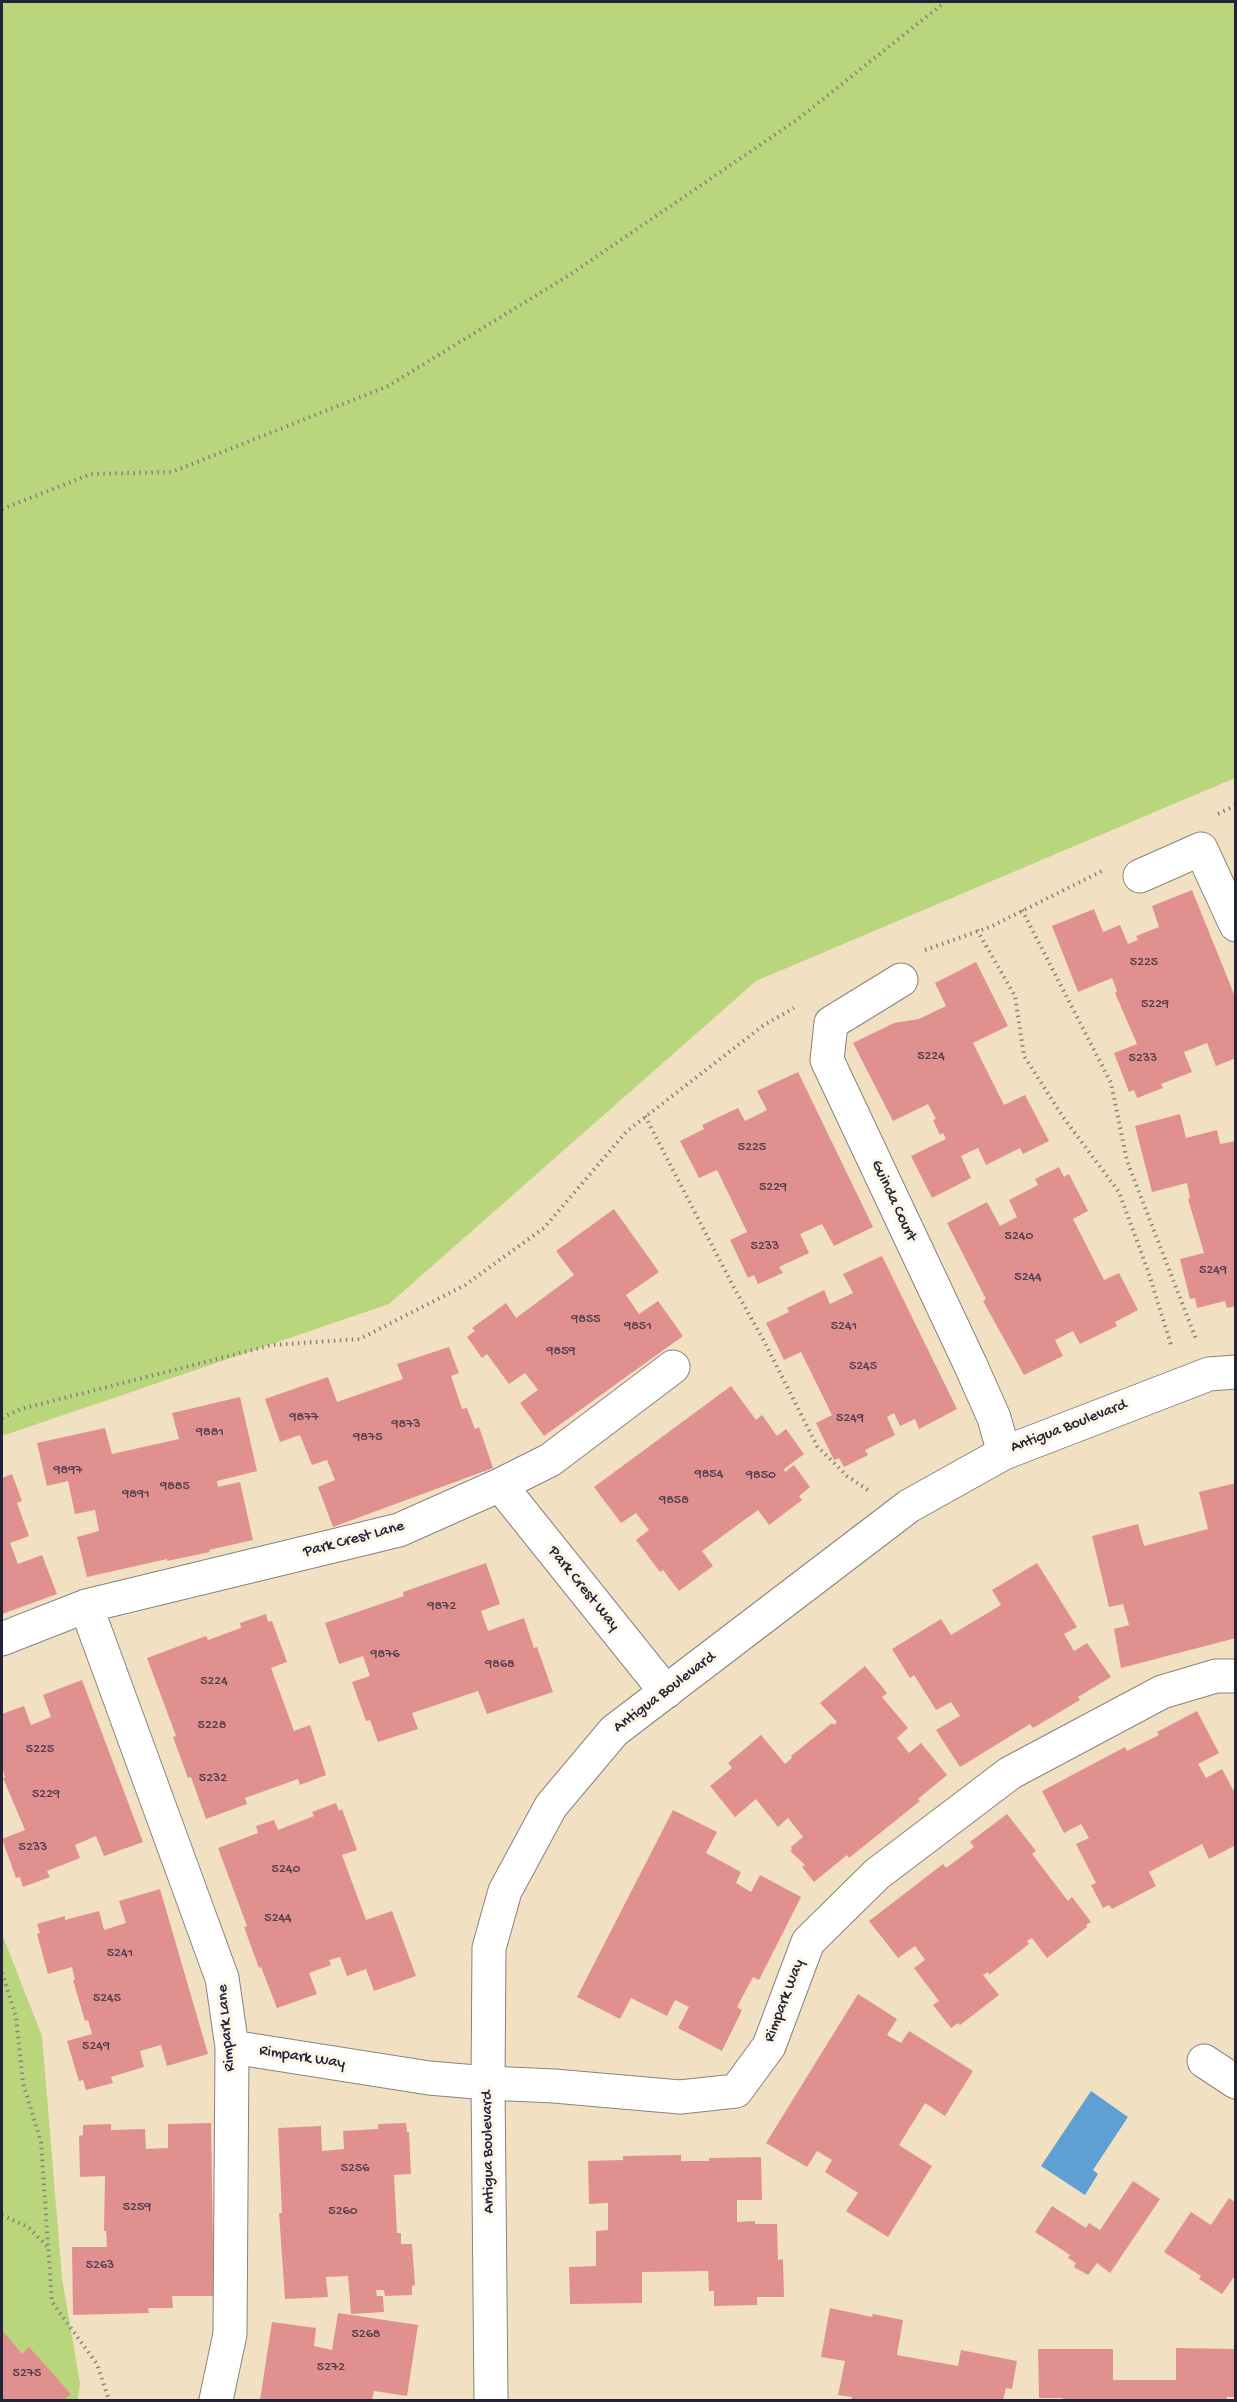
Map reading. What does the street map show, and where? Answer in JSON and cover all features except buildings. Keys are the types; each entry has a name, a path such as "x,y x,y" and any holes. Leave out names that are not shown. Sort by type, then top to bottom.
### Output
{"street":[{"path":"1140,876 1201,849 1236,925"},
{"name":"Guinda Court","path":"901,980 831,1023 827,1060 971,1366 994,1418 1004,1453"},
{"name":"Park Crest Lane","path":"2,1639 86,1606 399,1530 550,1460 673,1367"},
{"name":"Antigua Boulevard","path":"491,2400 489,1948 504,1891 551,1806 614,1731 909,1506 1004,1453 1209,1376"},
{"name":"Park Crest Way","path":"500,1485 666,1692"},
{"name":"Rimpark Lane","path":"86,1606 222,1978 232,2047 230,2334 216,2400"},
{"name":"Rimpark Way","path":"232,2047 429,2078 680,2097 736,2091 769,2046 808,1942 877,1874 1010,1773 1162,1692 1216,1676 1236,1676"},
{"path":"1204,2061 1236,2082"}],"path":[{"path":"2,509 91,474 172,472 388,386 571,274 788,126 945,2"},
{"path":"1214,815 1236,805"},
{"path":"924,950 1022,910 1108,868"},
{"path":"1022,910 1112,1083 1127,1161 1209,1376"},
{"path":"977,930 1015,996 1024,1056 1064,1117 1119,1192 1148,1271 1209,1376"},
{"path":"2,1418 21,1409 272,1345 360,1339 465,1286 544,1228 627,1131 764,1025 800,1004"},
{"path":"645,1116 817,1446 847,1476 866,1488 894,1517"},
{"path":"2,1973 16,2017 22,2083 41,2142 52,2302 97,2364 109,2400"},
{"path":"2,2215 28,2227 49,2248"}],"green space":[{"path":"2,2 1235,2 1235,778 756,981 389,1304 2,1436"},
{"path":"2,1934 42,2036 62,2278 80,2383 78,2400 2,2400"}],"water":[{"path":"1091,2091 1128,2117 1093,2170 1098,2174 1085,2195 1041,2166"}]}
